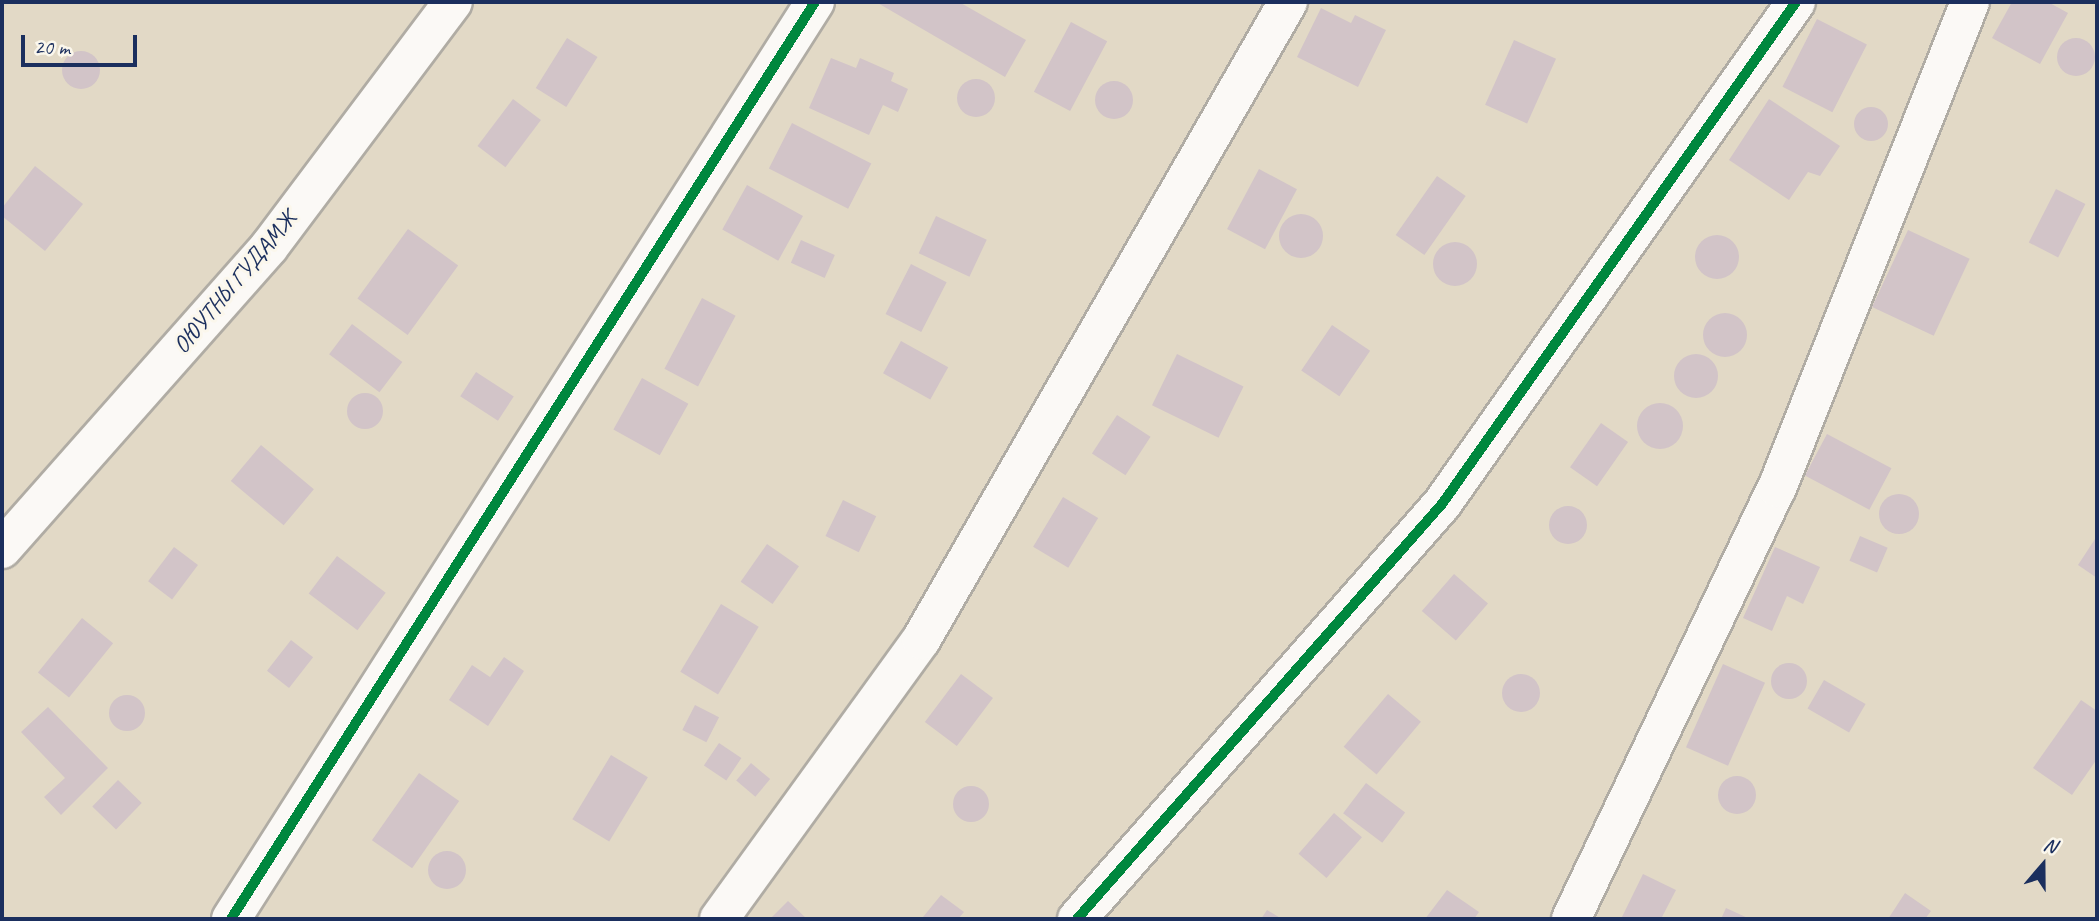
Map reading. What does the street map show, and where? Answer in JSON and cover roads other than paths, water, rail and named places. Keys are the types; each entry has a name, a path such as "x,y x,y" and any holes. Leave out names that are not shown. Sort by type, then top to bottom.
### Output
{"street":[{"name":"ОЮУТНЫ ГУДАМЖ","path":"2,549 269,247 453,2"},
{"path":"231,919 815,2"},
{"path":"719,919 921,640 1288,2"},
{"path":"1077,919 1442,504 1796,2"},
{"path":"1571,919 1777,488 1970,2"}]}
